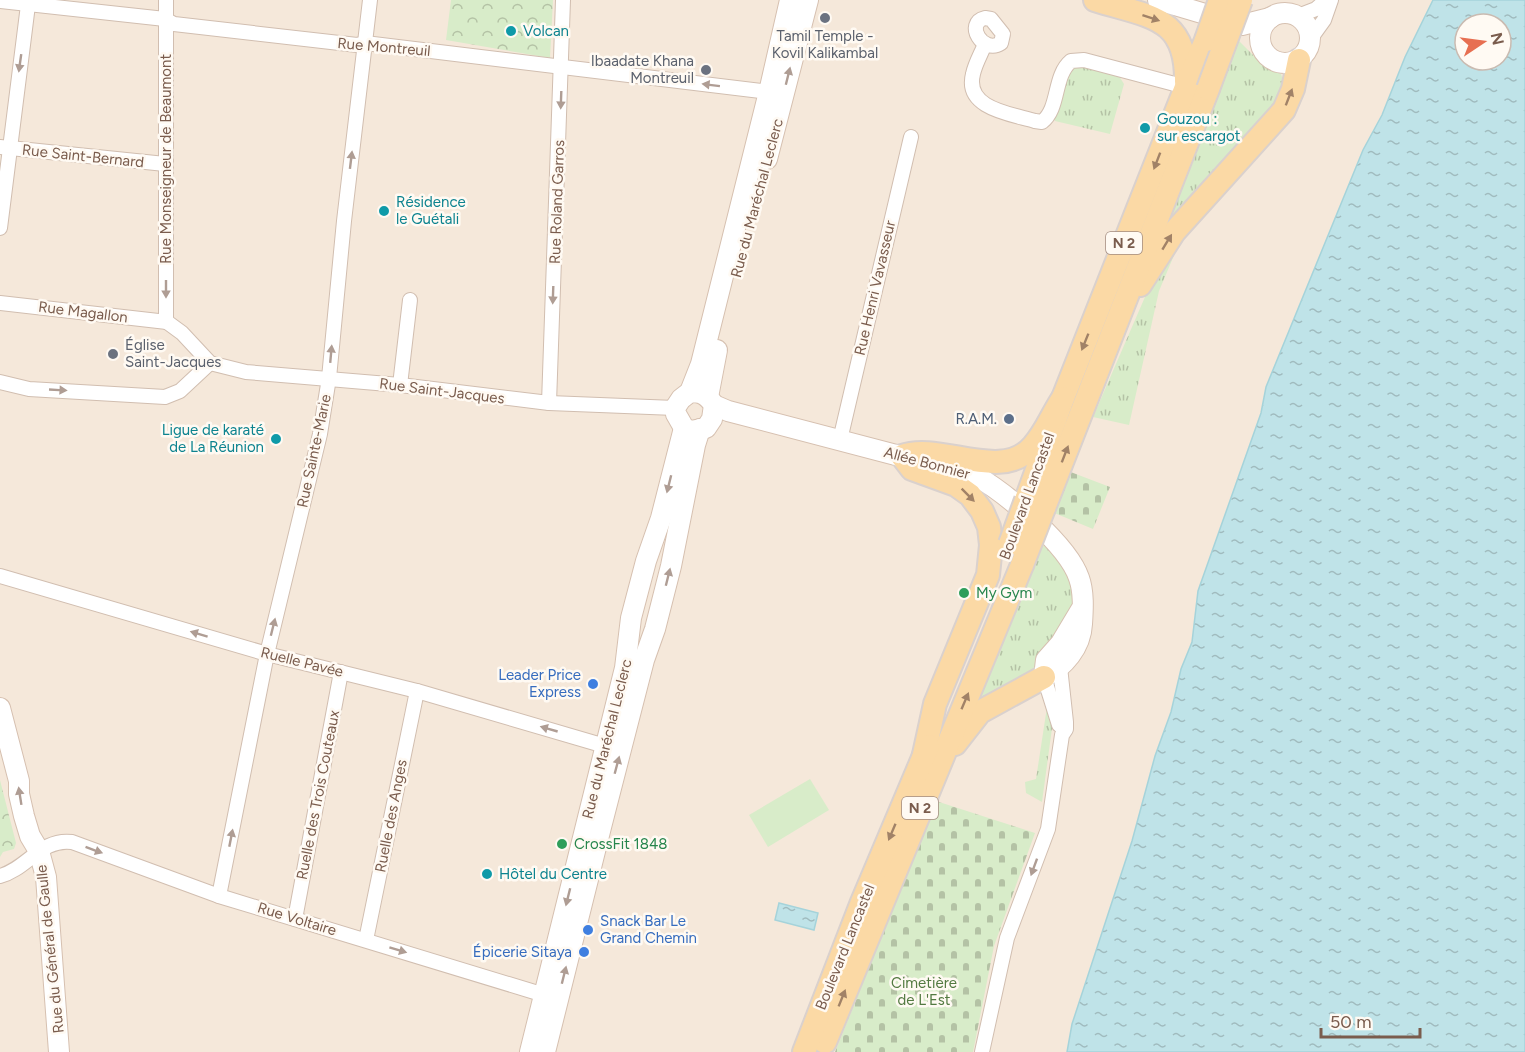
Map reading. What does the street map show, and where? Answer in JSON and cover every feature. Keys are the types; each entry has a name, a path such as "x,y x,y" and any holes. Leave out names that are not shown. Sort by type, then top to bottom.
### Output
{"main road":[{"path":"1095,0 1162,21 1174,32 1197,88"},
{"name":"Boulevard Lancastel","path":"804,1052 862,902 931,760 1010,544 1035,504 1063,398 1197,88 1206,40 1220,0"},
{"name":"N 2","path":"821,1052 931,760 1022,565 1035,504 1121,307 1197,88 1241,0"},
{"path":"1121,307 1144,281 1174,232 1284,110 1293,89 1299,60"},
{"path":"931,760 935,704 988,575 991,545 989,527 982,511 970,495 956,485 912,469 902,456 912,452 999,462 1019,456 1032,448 1063,398"},
{"path":"931,760 962,737 980,712 1052,672"}],"street":[{"name":"Rue Monseigneur de Beaumont","path":"166,0 166,320"},
{"name":"Rue Sainte-Marie","path":"219,896 267,654 320,434 329,378 344,221 370,0"},
{"name":"Rue Roland Garros","path":"549,403 563,0"},
{"name":"Rue du Maréchal Leclerc","path":"545,1052 551,997 605,746 627,660 631,618 646,561 701,413 701,364 770,92 790,0"},
{"name":"Rue du Maréchal Leclerc","path":"530,1052 551,997 638,682 658,619 671,566 701,413 808,0"},
{"path":"1158,0 1242,25 1260,44 1269,58 1275,62 1291,63 1299,60 1305,54 1311,38 1324,20 1331,0"},
{"path":"1242,25 1284,13 1298,16 1316,9 1326,0"},
{"name":"Rue Montreuil","path":"0,1 165,20 174,24 357,45 365,43 770,92"},
{"path":"0,228 4,147 28,5"},
{"path":"1298,16 1309,29 1311,38"},
{"path":"1260,44 1261,29 1270,18"},
{"path":"985,44 972,78 977,98 986,107 1035,121 1042,122 1050,113 1064,71 1071,61 1084,60 1197,88"},
{"name":"Rue Henri Vavasseur","path":"840,440 911,137"},
{"name":"Rue Saint-Bernard","path":"4,147 165,164"},
{"path":"400,384 410,300"},
{"name":"Rue Magallon","path":"0,303 166,320"},
{"path":"0,382 29,389 165,397 180,391 210,363 182,333 166,320"},
{"name":"Rue Saint-Jacques","path":"210,363 246,372 400,384 549,403 675,408"},
{"path":"675,408 677,419 701,413"},
{"name":"Allée Bonnier","path":"701,413 731,419 776,423 976,476 996,487 1044,531 1071,561 1080,580 1082,608 1067,635 1046,660 1052,672"},
{"name":"Ruelle Pavée","path":"0,576 267,654 417,691 605,746"},
{"name":"Ruelle des Trois Couteaux","path":"295,919 341,672"},
{"path":"982,1052 1007,938 1048,829 1052,811 1062,735 1054,706 1052,672"},
{"path":"1052,672 1066,722 1066,729 1062,735"},
{"name":"Ruelle des Anges","path":"366,940 417,691"},
{"path":"1016,693 1041,696 1049,699 1054,706"},
{"name":"Rue du Général de Gaulle","path":"0,708 19,781 19,794 24,816 30,836 39,851 46,877 60,1052"},
{"name":"Rue Voltaire","path":"0,876 13,871 50,844 72,842 219,896 551,997"}],"shaded area":[{"path":"0,0 1433,0 1405,57 1382,115 1363,150 1266,387 1261,413 1198,591 1192,642 1181,669 1171,712 1155,756 1132,841 1072,1024 1067,1052 0,1052"}],"green space":[{"path":"451,0 553,0 550,58 446,40"},
{"path":"1237,39 1266,68 1281,74 1284,83 1281,98 1161,236"},
{"path":"1080,65 1119,76 1124,84 1110,134 1055,121 1053,117 1064,79 1068,73"},
{"path":"1197,216 1175,253 1159,291 1129,425 1093,417 1148,290"},
{"path":"1068,471 1110,487 1093,529 1052,512"},
{"path":"1040,542 1056,557 1070,579 1073,590 1073,611 1038,677 969,714"},
{"path":"1047,707 1053,721 1042,802 1026,793 1025,782 1036,779"},
{"path":"810,779 829,810 768,847 749,815"},
{"path":"0,780 16,843 14,849 3,852 0,857"},
{"name":"Cimetière de L'Est","path":"936,801 1035,833 994,946 973,1052 835,1052"}],"water":[{"path":"1433,0 1525,0 1525,1052 1067,1052 1072,1024 1132,841 1155,756 1171,712 1181,669 1192,642 1198,591 1261,413 1266,387 1363,150 1382,115 1405,57"},
{"path":"779,903 818,913 814,930 775,920"}],"place":[{"name":"Tamil Temple - Kovil Kalikambal","path":"825,18"},
{"name":"Volcan","path":"511,31"},
{"name":"Ibaadate Khana Montreuil","path":"706,70"},
{"name":"Gouzou : sur escargot","path":"1145,128"},
{"name":"Résidence le Guétali","path":"384,211"},
{"name":"Église Saint-Jacques","path":"113,354"},
{"name":"R.A.M.","path":"1009,419"},
{"name":"Ligue de karaté de La Réunion","path":"276,439"},
{"name":"My Gym","path":"964,593"},
{"name":"Leader Price Express","path":"593,684"},
{"name":"CrossFit 1848","path":"562,844"},
{"name":"Hôtel du Centre","path":"487,874"},
{"name":"Snack Bar Le Grand Chemin","path":"588,930"},
{"name":"Épicerie Sitaya","path":"584,952"}]}
